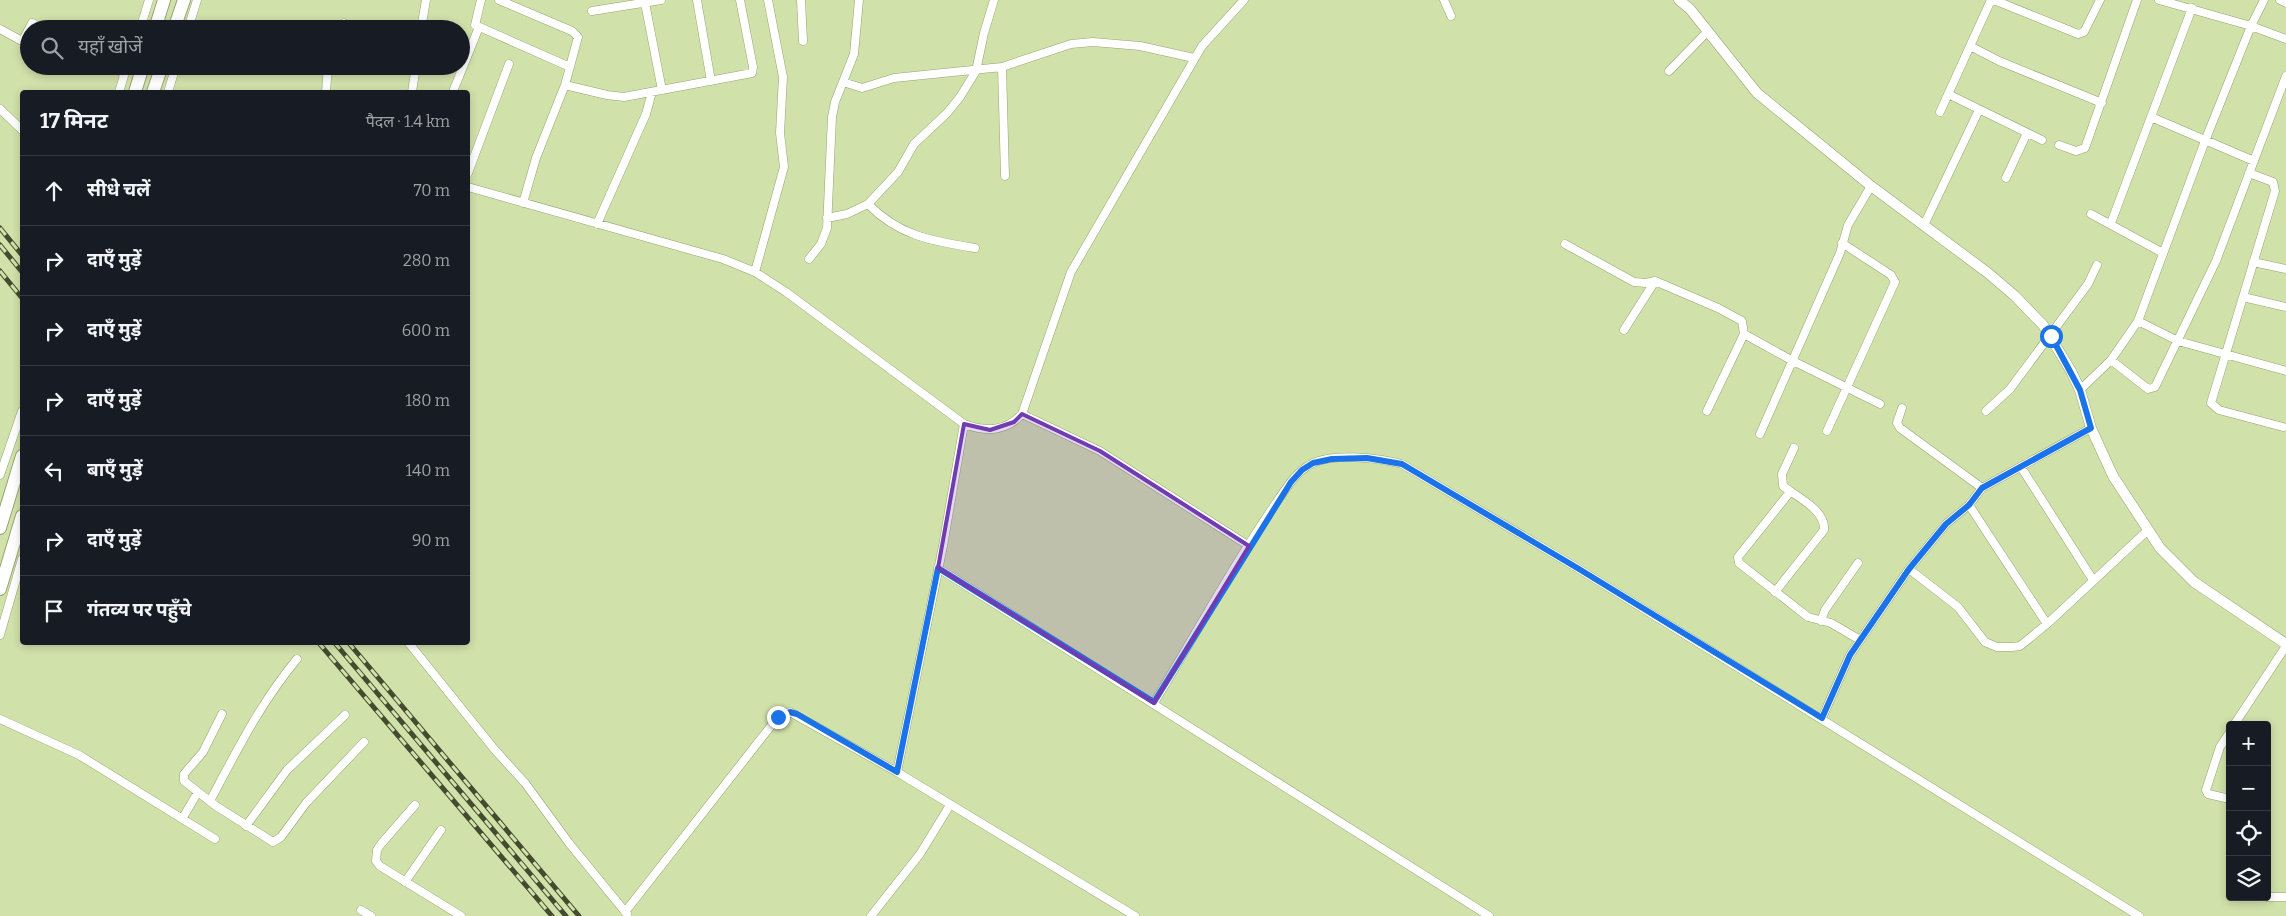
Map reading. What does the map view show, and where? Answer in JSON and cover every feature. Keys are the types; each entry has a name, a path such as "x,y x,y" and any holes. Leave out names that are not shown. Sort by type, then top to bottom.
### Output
{"main road":[{"path":"158,20 164,0"},
{"path":"177,20 184,0"},
{"path":"136,90 140,75"},
{"path":"154,90 159,75"},
{"path":"0,528 20,463"},
{"path":"0,588 20,523"}],"street":[{"path":"143,20 149,0"},
{"path":"191,20 197,0"},
{"path":"423,20 426,0"},
{"path":"481,0 475,21 479,27 570,67"},
{"path":"499,0 576,34 578,41 565,85 536,158 523,203"},
{"path":"592,11 661,0"},
{"path":"696,0 711,81"},
{"path":"565,85 618,97 749,74 753,71 740,0"},
{"path":"755,272 784,167 780,133 783,77 768,0"},
{"path":"800,0 803,41"},
{"path":"809,259 825,236 832,117 835,102 854,54 859,0"},
{"path":"827,218 847,214 868,204 898,172 914,144 941,119 960,97 976,70 984,32 994,0"},
{"path":"470,189 723,260 755,272 786,292 964,424 990,430 1005,427 1022,414 1071,272 1194,58 1202,46 1244,0"},
{"path":"1444,0 1451,16"},
{"path":"1679,0 1690,9 1757,93 1871,186 2015,296 2051,336 2080,390 2091,428 2113,476 2160,548 2194,582 2286,645 2237,721"},
{"path":"1940,112 1993,0 2078,34 2084,32 2100,0"},
{"path":"2059,145 2076,152 2085,148 2137,0"},
{"path":"2159,0 2251,26 2286,39"},
{"path":"2080,390 2112,360 2138,321 2205,140 2251,26 2264,0"},
{"path":"2280,0 2286,3"},
{"path":"645,3 662,90"},
{"path":"2111,223 2192,8"},
{"path":"470,49 479,27"},
{"path":"0,29 20,40"},
{"path":"1669,71 1708,31"},
{"path":"843,82 862,88 894,78 1002,67 1071,44 1093,42 1140,46 1194,58"},
{"path":"1970,46 2000,61 2102,103"},
{"path":"470,168 509,64"},
{"path":"1002,67 1005,176"},
{"path":"120,90 124,75"},
{"path":"169,90 173,75"},
{"path":"326,90 327,75"},
{"path":"412,90 415,75"},
{"path":"454,89 460,75"},
{"path":"2112,360 2148,389 2155,387 2216,261 2286,76"},
{"path":"598,224 646,114 652,92"},
{"path":"1948,94 2042,140"},
{"path":"0,109 20,128"},
{"path":"1924,225 1979,110"},
{"path":"2151,117 2254,161"},
{"path":"2006,178 2027,133"},
{"path":"2249,174 2273,182 2275,185 2226,355 2211,399 2213,406 2219,410 2283,427"},
{"path":"1760,434 1793,362 1848,225 1871,186"},
{"path":"868,204 891,224 915,235 975,248"},
{"path":"2092,214 2163,253"},
{"path":"1827,431 1895,282 1891,275 1842,243"},
{"path":"1565,244 1634,282 1646,283 1655,281 1718,308 1742,321 1744,334 1707,411"},
{"path":"2253,262 2286,270"},
{"path":"1986,411 2010,389 2051,336 2088,284 2097,265"},
{"path":"1624,330 1655,281"},
{"path":"2243,297 2286,307"},
{"path":"2138,321 2178,341 2286,371"},
{"path":"1744,334 1793,362 1880,404"},
{"path":"1902,408 1897,422 1900,428 1982,488"},
{"path":"1022,414 1100,451 1249,546"},
{"path":"0,475 3,460 20,416"},
{"path":"897,772 938,568 964,424"},
{"path":"1822,718 1850,655 1909,569 1946,524 1969,505 1982,488 2091,428"},
{"path":"1775,592 1824,530 1821,515 1790,492 1783,486 1781,481 1782,474 1794,448"},
{"path":"1154,702 1249,546 1291,482 1302,470 1313,463 1332,459 1367,458 1402,464 1579,569 1822,718 2139,916"},
{"path":"2021,467 2093,580"},
{"path":"1790,492 1738,557 1740,565 1808,617 1831,623 1860,640"},
{"path":"1969,505 2047,624"},
{"path":"1909,569 1958,608 1981,638 1991,645 2003,648 2020,646 2047,624 2148,530"},
{"path":"1821,621 1824,610 1858,563"},
{"path":"0,635 20,566"},
{"path":"938,568 1154,702 1489,916"},
{"path":"410,645 495,750 525,783 569,843 627,914 778,717 784,713 797,714 897,772 1135,916"},
{"path":"210,801 258,713 278,682 297,659"},
{"path":"222,714 203,752 182,778 210,801 269,841 277,841 319,790 364,742"},
{"path":"246,826 287,770 345,715"},
{"path":"0,719 79,756 215,839"},
{"path":"2226,738 2220,747 2206,790 2208,794 2226,798"},
{"path":"182,819 198,792"},
{"path":"415,805 381,844 375,856 380,866 461,916"},
{"path":"871,916 920,854 950,805"},
{"path":"405,882 441,830"},
{"path":"2271,897 2286,897"},
{"path":"361,910 370,916"}],"highlighted area":[{"path":"1022,414 1100,451 1249,546 1154,703 938,568 964,424 990,430 1014,422"}],"railway":[{"path":"0,228 20,253"},
{"path":"0,245 20,270"},
{"path":"0,271 20,296"},
{"path":"321,645 552,916"},
{"path":"337,645 566,916"},
{"path":"351,645 579,916"}],"route":[{"path":"778,717 790,712 797,714 897,772 938,568 1154,702 1249,546 1291,482 1302,470 1313,463 1332,459 1367,458 1402,464 1579,569 1822,718 1850,655 1909,569 1946,524 1969,505 1982,488 2091,428 2080,390 2051,336"}]}
